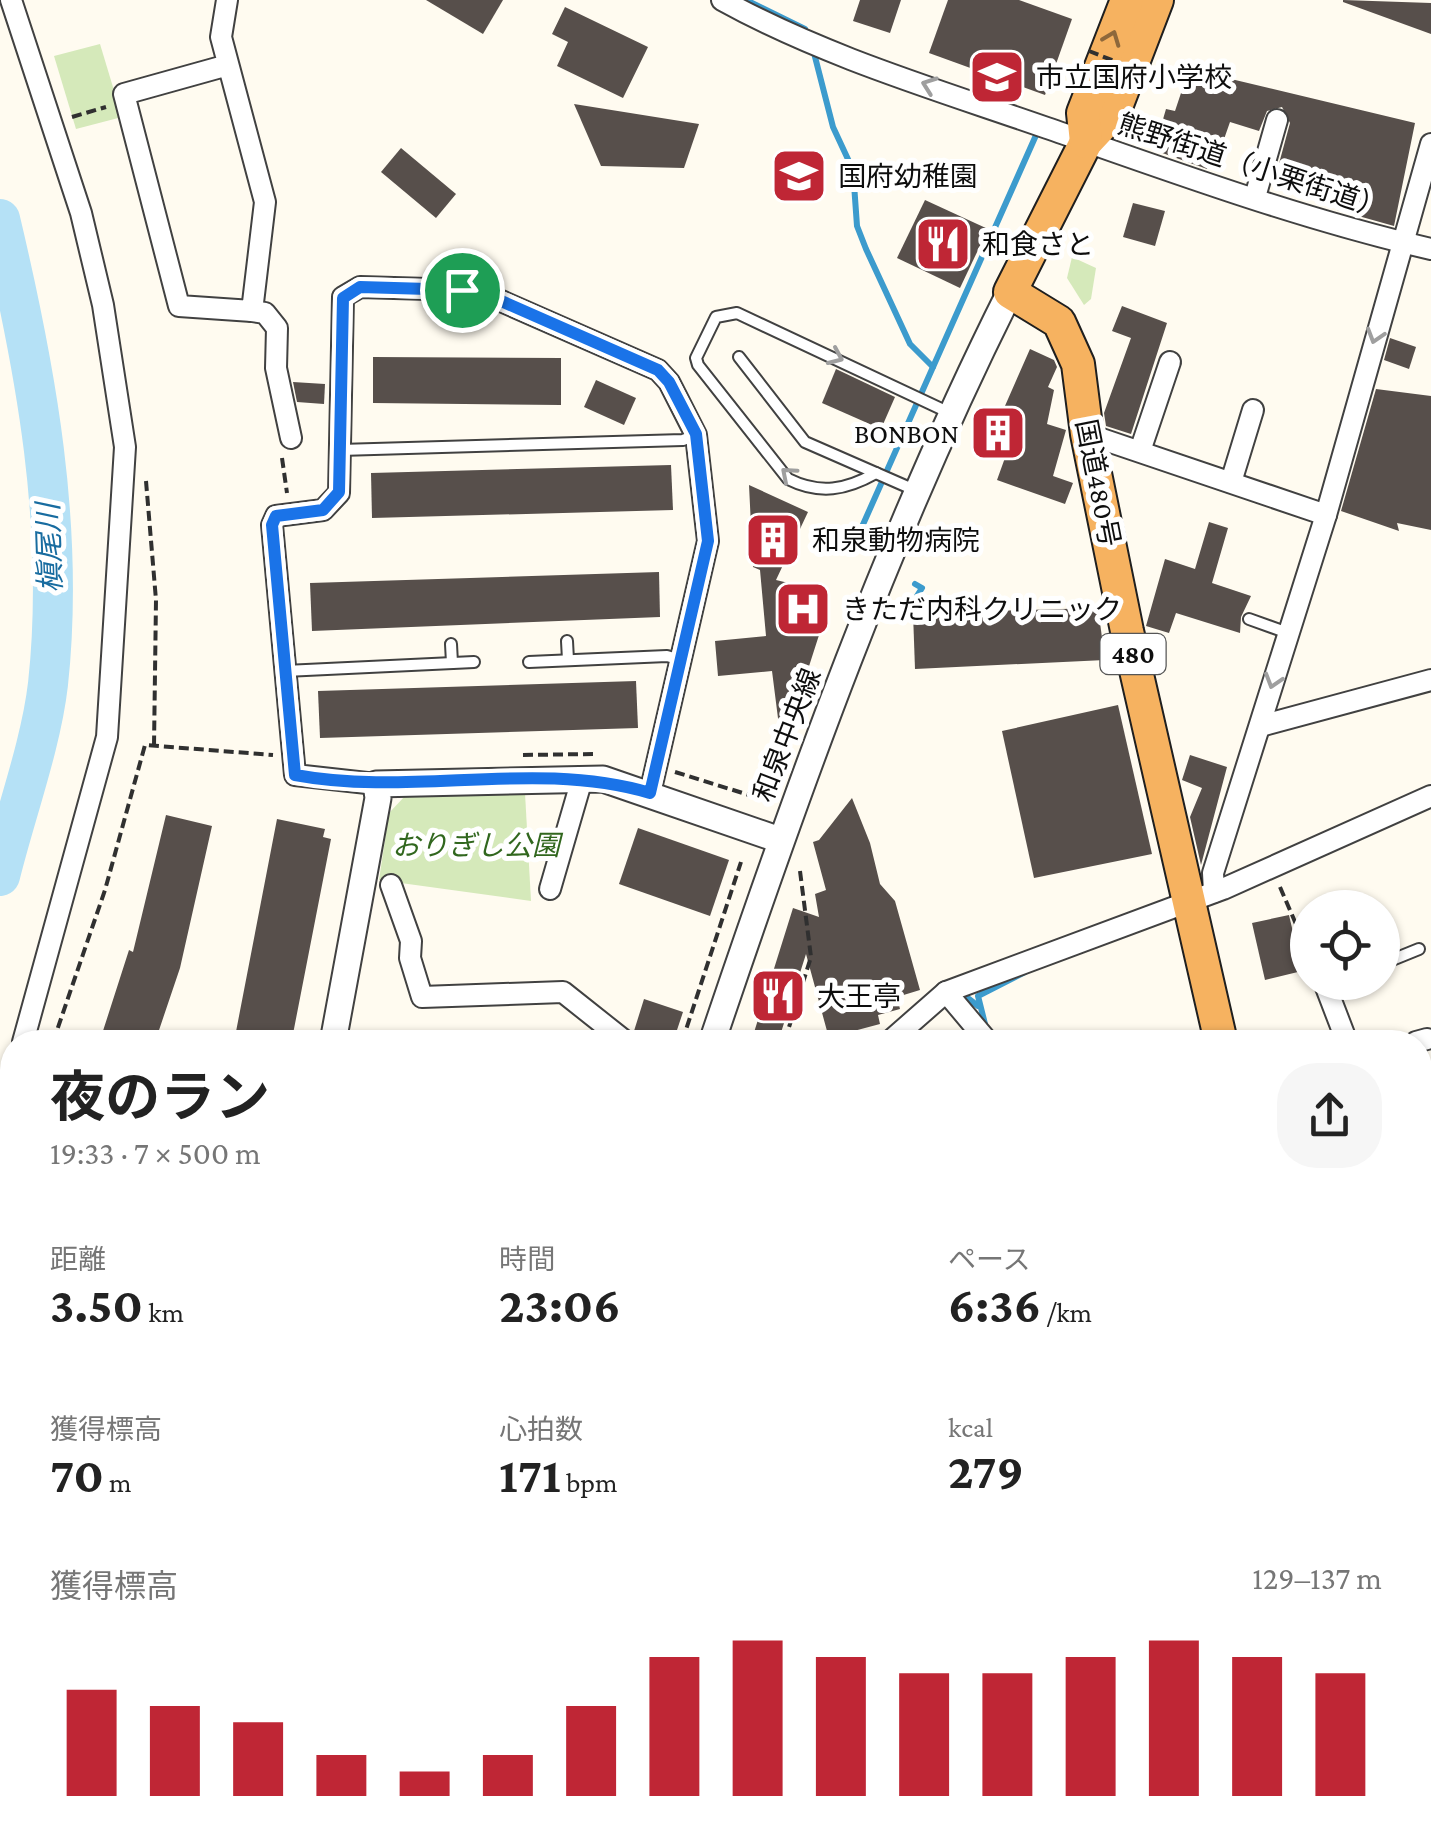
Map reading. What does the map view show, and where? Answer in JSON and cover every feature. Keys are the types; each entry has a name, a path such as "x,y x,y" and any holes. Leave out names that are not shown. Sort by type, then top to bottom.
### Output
{"highway":[{"path":"1086,142 1083,113 1127,0"},
{"path":"1010,292 1086,142 1114,112 1157,0"},
{"name":"国道480号","path":"1010,292 1059,322 1073,345 1087,434 1202,897 1219,1030"}],"street":[{"path":"11,0 49,110 103,305 125,447 106,738 26,1030"},
{"path":"227,0 220,38 266,202 252,311"},
{"name":"熊野街道（小栗街道）","path":"722,0 803,40 1086,142 1431,250"},
{"path":"228,65 124,94 180,306 265,313 277,328 276,368 295,425"},
{"path":"1255,197 1277,120"},
{"path":"1202,897 1260,726 1283,632 1326,515 1431,144"},
{"path":"650,793 708,541 696,434 669,382 658,370 492,297 462,290 360,287 343,298 339,492 323,510 276,516 272,525 295,775 376,784 603,779 780,840"},
{"name":"和泉中央線","path":"716,1030 780,840 870,604 1010,292"},
{"path":"1140,451 1170,362"},
{"path":"1231,482 1254,410"},
{"path":"1087,434 1326,515"},
{"path":"1260,726 1431,680"},
{"path":"550,888 582,779"},
{"path":"335,1030 371,844 376,784"},
{"path":"903,1030 946,992 1098,932 1202,897 1431,796"},
{"path":"390,884 412,942 410,958 422,997 563,992 611,1030"},
{"path":"946,992 978,1030"},
{"path":"1333,1000 1343,1030"}],"lane":[{"path":"882,475 837,490 804,487 788,479 698,365 696,358 716,317 737,313 954,415"},
{"path":"739,358 805,442 920,492"},
{"path":"340,450 683,440 696,434"},
{"path":"1248,619 1283,632"},
{"path":"567,641 568,660"},
{"path":"450,644 452,663"},
{"path":"529,662 667,656 681,660"},
{"path":"284,671 474,662"},
{"path":"1400,957 1420,949"}],"path":[{"path":"1089,52 1152,76"},
{"path":"49,110 73,117 126,102"},
{"path":"289,514 279,441 295,425"},
{"path":"145,470 156,600 154,746"},
{"path":"58,1030 105,890 146,745 292,756"},
{"path":"518,755 604,756"},
{"path":"657,767 762,799"},
{"path":"686,1030 741,862"},
{"path":"1272,867 1290,910"},
{"path":"787,1030 811,957 800,871"}],"green space":[{"path":"100,44 122,117 76,129 54,56"},
{"path":"1072,257 1096,268 1091,299 1084,305 1067,278"},
{"name":"おりぎし公園","path":"525,793 531,901 379,880 389,813 405,796"}],"building":[{"path":"426,0 503,0 483,34"},
{"path":"860,0 901,0 890,33 853,21"},
{"path":"948,0 1019,0 1072,19 1045,95 929,53"},
{"path":"1343,2 1431,3 1431,34"},
{"path":"565,7 648,47 623,98 557,66 568,42 552,34"},
{"path":"1189,69 1415,123 1394,226 1337,210 1339,203 1274,182 1290,123 1282,107 1267,111 1259,131 1230,122 1216,162 1210,159 1207,169 1154,150 1166,109 1175,111"},
{"path":"574,104 699,124 684,168 601,166"},
{"path":"401,148 456,194 436,218 381,172"},
{"name":"和食さと","path":"925,200 988,229 960,288 897,258"},
{"path":"1133,203 1165,211 1155,246 1123,237"},
{"path":"1122,306 1167,323 1131,434 1106,426 1104,413 1131,338 1112,331"},
{"path":"1390,338 1416,347 1409,369 1384,360"},
{"path":"1030,349 1054,360 1057,367 1048,387 1054,390 1047,424 1066,430 1053,476 1073,483 1065,504 997,480 1006,455 979,445 990,411 1001,415"},
{"path":"373,357 561,358 561,405 373,403"},
{"path":"836,369 895,397 881,429 822,403"},
{"path":"596,380 636,398 624,425 584,407"},
{"path":"293,382 325,384 324,404 297,402"},
{"path":"1376,389 1431,396 1431,530 1397,523 1399,531 1341,511"},
{"path":"671,465 673,510 372,518 371,473"},
{"path":"749,485 808,512 776,580 822,591 810,629 820,632 802,688 798,686 780,734 772,671 718,676 715,641 766,636 760,570 753,567"},
{"path":"1209,522 1228,528 1212,583 1251,596 1241,617 1240,633 1176,613 1169,633 1146,626 1165,559 1195,569"},
{"path":"659,572 660,617 312,631 310,583"},
{"path":"1098,608 1105,660 915,669 913,613"},
{"path":"636,681 638,728 320,738 318,691"},
{"path":"1118,705 1152,854 1034,878 1002,731"},
{"path":"1190,755 1227,767 1201,865 1190,817 1202,788 1182,780"},
{"path":"852,798 870,843 880,884 895,901 920,990 897,997 900,1009 878,1015 880,1024 858,1030 827,1030 806,954 782,1030 755,1030 793,908 819,917 815,894 826,890 813,842 819,840"},
{"path":"166,815 212,826 180,968 159,1030 103,1030 129,950 133,952"},
{"path":"277,819 325,829 323,837 331,839 294,1030 236,1030"},
{"path":"638,828 729,860 710,916 619,884"},
{"path":"1289,915 1290,974 1265,980 1252,923"},
{"path":"644,999 683,1012 677,1030 634,1030"}],"waterway":[{"path":"746,0 805,29"},
{"path":"813,49 833,127 853,170 857,226 910,344 933,367"},
{"path":"853,547 1037,133"},
{"name":"槇尾川","path":"0,219 25,333 44,450 53,567 45,707 0,876"},
{"path":"903,618 922,588 915,584"},
{"path":"985,1024 978,996 1025,972"},
{"path":"965,996 978,1006"}],"place":[{"name":"市立国府小学校","path":"997,77"},
{"name":"国府幼稚園","path":"799,176"},
{"name":"和食さと","path":"943,244"},
{"name":"BONBON","path":"998,433"},
{"name":"和泉動物病院","path":"773,540"},
{"name":"きただ内科クリニック","path":"803,609"},
{"name":"大王亭","path":"778,996"}],"route":[{"path":"360,287 462,290 492,297 658,370 669,382 696,434 708,541 650,793 603,779 376,784 295,775 272,525 276,516 323,510 339,492 343,298 360,287"}]}
